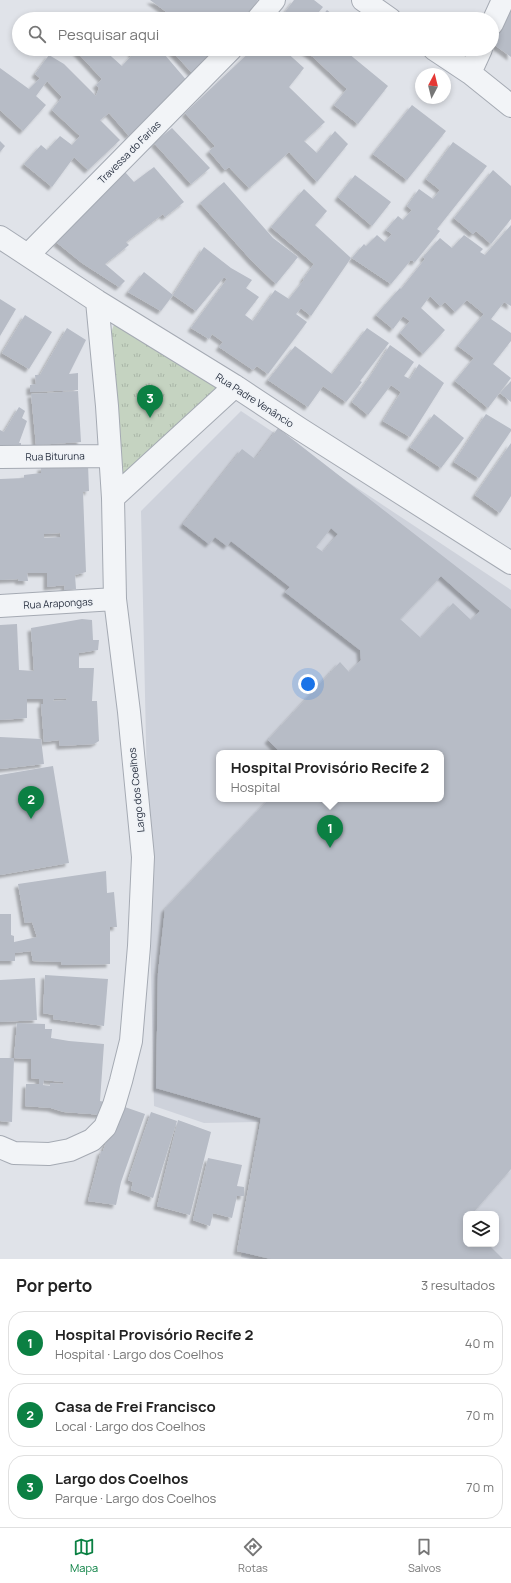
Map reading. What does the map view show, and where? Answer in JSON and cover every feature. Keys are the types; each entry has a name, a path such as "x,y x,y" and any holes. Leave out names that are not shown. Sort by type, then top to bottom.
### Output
{"street":[{"path":"264,12 274,0"},
{"path":"363,0 380,12"},
{"path":"498,12 503,0"},
{"name":"Travessa do Farias","path":"28,255 224,56"},
{"path":"444,56 470,73 511,106"},
{"path":"470,73 478,56"},
{"name":"Rua Padre Venâncio","path":"0,237 97,301 234,386 511,563"},
{"name":"Largo dos Coelhos","path":"0,1148 14,1153 49,1154 70,1150 92,1140 105,1127 121,1081 131,1041 139,946 143,857 128,704 115,599 113,498 108,406 97,301"},
{"path":"113,498 234,386"},
{"name":"Rua Bituruna","path":"0,457 110,456"},
{"name":"Rua Arapongas","path":"0,606 115,599"}],"shaded area":[{"path":"241,411 511,590 511,1259 250,1259 241,1257 259,1122 204,1123 154,1106 141,511"}],"green space":[{"path":"119,311 226,382 123,486 108,341"}],"building":[{"path":"150,0 258,0 250,12 166,12"},
{"path":"294,0 314,0 323,7 319,12 285,12"},
{"path":"511,2 511,57 499,48 499,28"},
{"path":"48,56 64,64 96,96 99,88 96,85 102,79 81,56 111,56 122,66 131,56 166,56 188,82 171,94 129,136 109,113 100,120 120,140 88,170 74,157 52,187 24,164 41,145 47,150 60,136 72,145 80,136 52,110 62,97 47,81 36,96 46,105 23,131 0,110 0,68 29,89 40,78 35,74"},
{"path":"176,56 213,56 193,74"},
{"path":"246,56 291,56 304,68 289,87 325,122 304,141 317,153 335,131 348,144 317,182 289,152 249,188 229,167 225,170 209,151 215,146 185,113"},
{"path":"312,56 352,56 388,86 358,124 334,105 347,89"},
{"path":"412,105 446,131 407,180 373,154"},
{"path":"172,128 210,168 191,184 154,143"},
{"path":"0,141 5,146 0,152"},
{"path":"453,142 487,166 437,229 440,231 415,262 411,260 391,284 352,258 364,244 366,246 377,235 385,242 392,234 386,230 398,216 403,220 412,210 407,206 419,189 433,199 440,190 426,179"},
{"path":"154,167 184,202 165,217 163,214 126,242 129,245 105,264 125,281 119,287 82,263 56,242 125,172 134,182"},
{"path":"493,170 511,186 511,219 491,244 476,231 473,234 454,218"},
{"path":"355,175 391,202 372,226 338,197"},
{"path":"224,182 273,238 298,257 276,284 252,261 200,203"},
{"path":"304,189 327,211 315,225 351,258 311,316 301,308 296,314 307,322 268,374 257,366 253,370 219,347 223,342 212,334 209,339 191,328 227,279 224,277 196,311 173,295 204,247 231,268 252,280 246,288 259,297 245,315 253,321 275,290 289,299 314,264 271,227"},
{"path":"511,225 511,306 504,302 491,319 511,333 511,341 493,364 511,378 488,408 455,381 474,358 458,346 484,314 467,300 455,312 445,302 440,306 430,296 421,308 445,330 423,354 400,333 410,321 403,316 393,329 376,315 400,288 401,289 425,259 423,257 440,238 452,248 464,235 483,249 480,252 485,255"},
{"path":"144,272 173,295 161,311 128,292"},
{"path":"0,299 16,309 0,336"},
{"path":"25,315 52,332 29,369 2,353"},
{"path":"67,328 86,340 69,374 78,373 78,390 30,392 30,385 36,384 35,375 40,375"},
{"path":"367,328 389,343 346,402 323,386 308,407 268,380 295,346 332,374"},
{"path":"390,345 414,362 404,376 410,379 419,364 444,383 410,437 383,421 401,392 391,385 368,415 352,402"},
{"path":"511,381 511,402 500,393"},
{"path":"78,391 81,442 36,445 31,394"},
{"path":"19,407 25,411 22,418 27,421 19,443 21,443 21,448 0,452 0,430 4,432"},
{"path":"434,414 464,438 441,468 410,447"},
{"path":"486,414 511,429 511,431 479,478 454,462"},
{"path":"278,428 511,609 511,1169 475,1211 463,1211 463,1247 491,1247 503,1259 271,1259 237,1251 261,1118 156,1088 158,973 165,909 266,802 444,802 444,750 278,750 268,740 340,662 349,672 361,660 360,650 285,592 290,587 231,541 227,546 215,537 209,544 183,524 242,449 255,459","holes":["331,528 338,534 323,552 316,547","441,576 480,611 471,620 453,603 421,638 400,619"]},
{"path":"511,443 511,496 500,513 475,495"},
{"path":"88,464 89,491 83,492 86,572 75,575 76,589 64,590 65,585 47,587 47,573 27,573 28,581 19,581 18,579 0,580 0,479 24,478 24,475 41,473 41,467","holes":["60,533 61,537 44,538 44,534"]},
{"path":"82,619 92,620 93,640 99,640 98,650 79,653 79,668 94,668 92,701 97,701 99,741 94,744 60,746 59,740 44,742 41,704 43,704 43,699 27,699 27,718 0,720 0,625 17,624 19,670 34,671 31,628","holes":["67,698 66,700 53,701 54,699"]},
{"path":"0,737 41,739 44,764 0,769"},
{"path":"53,766 69,863 0,875 0,775"},
{"path":"106,871 107,893 114,892 117,927 110,927 110,964 62,965 61,962 33,961 31,951 15,953 15,961 0,961 0,914 11,914 11,935 14,936 14,942 37,937 32,922 25,923 18,884"},
{"path":"45,975 108,979 104,1026 53,1019 54,1015 43,1013"},
{"path":"35,978 37,1020 0,1022 0,980"},
{"path":"17,1023 45,1024 45,1029 52,1029 51,1038 104,1044 100,1101 105,1102 104,1115 64,1112 51,1108 25,1106 26,1084 39,1084 39,1079 31,1078 31,1059 14,1058","holes":["44,1080 63,1082 64,1084 50,1083 50,1086 43,1085"]},
{"path":"0,1058 14,1058 12,1122 0,1121"},
{"path":"119,1105 145,1114 121,1182 116,1205 88,1201 101,1151 103,1151"},
{"path":"151,1112 177,1121 153,1198 131,1190 133,1182 128,1180"},
{"path":"178,1120 211,1132 190,1215 157,1206"},
{"path":"208,1158 242,1165 237,1186 244,1187 244,1196 237,1196 232,1218 213,1213 210,1226 193,1220"}],"place":[{"name":"Largo dos Coelhos","path":"150,418"},
{"name":"Casa de Frei Francisco","path":"31,819"},
{"name":"Hospital Provisório Recife 2","path":"330,848"}]}
